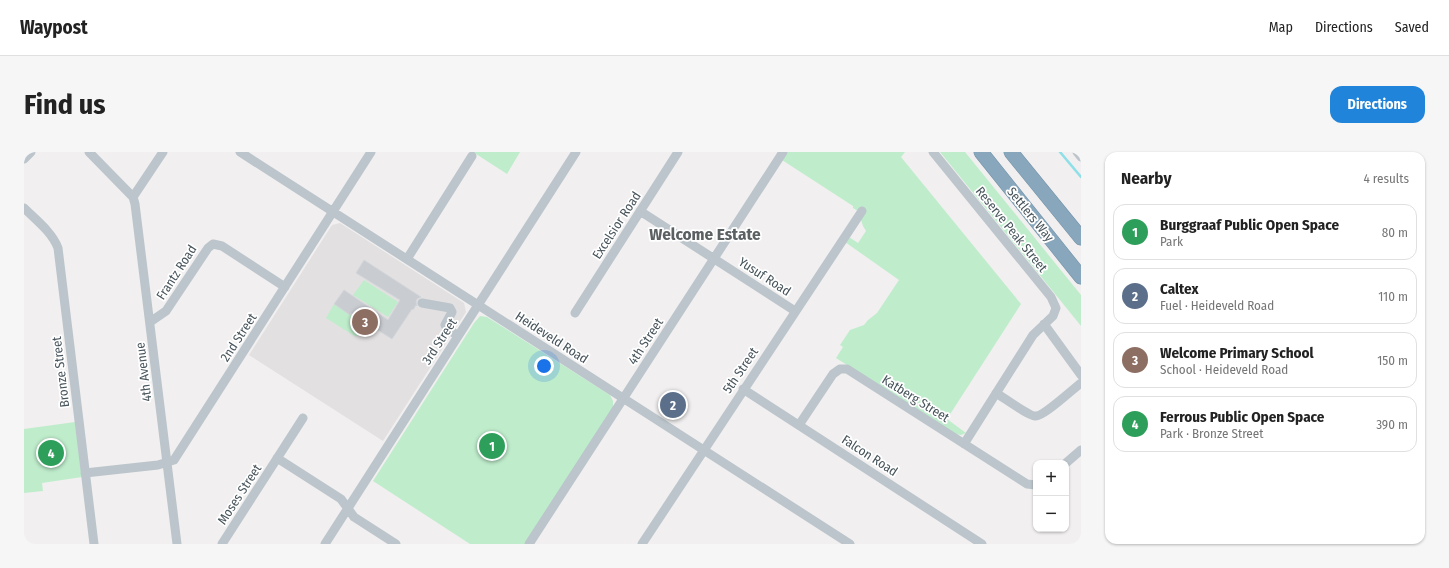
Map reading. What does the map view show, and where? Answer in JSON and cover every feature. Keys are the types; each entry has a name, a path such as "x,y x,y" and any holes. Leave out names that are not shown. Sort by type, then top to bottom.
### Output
{"highway":[{"name":"Settlers Way","path":"980,152 1081,277"},
{"name":"Settlers Way","path":"1011,152 1081,238"}],"street":[{"path":"24,159 31,152"},
{"path":"89,152 132,197 163,152"},
{"name":"Heideveld Road","path":"240,152 850,544"},
{"name":"2nd Street","path":"167,462 174,460 372,152"},
{"name":"3rd Street","path":"325,544 576,152"},
{"name":"Excelsior Road","path":"575,313 678,152"},
{"name":"4th Street","path":"529,544 783,152"},
{"name":"Reserve Peak Street","path":"932,152 1055,304 1056,312 1044,324"},
{"path":"1077,152 1081,157"},
{"path":"407,259 472,156"},
{"name":"4th Avenue","path":"132,197 137,210 177,544"},
{"name":"Bronze Street","path":"24,208 51,236 58,248 94,544"},
{"name":"Yusuf Road","path":"640,211 795,312"},
{"name":"5th Street","path":"642,544 862,211"},
{"name":"Frantz Road","path":"150,322 166,311 206,250 213,244 222,246 285,287"},
{"path":"422,302 450,308 452,312 445,325 458,336"},
{"path":"964,444 1033,335 1044,324 1081,375"},
{"name":"Katberg Street","path":"800,425 833,374 836,371 844,369 1027,484 1033,485"},
{"path":"996,393 1021,409 1034,416 1037,416 1045,412 1081,383"},
{"name":"Falcon Road","path":"743,389 982,544"},
{"name":"Moses Street","path":"222,544 303,418"},
{"path":"1069,460 1081,450"},
{"name":"Moses Street","path":"277,458 341,499 354,517 396,544"},
{"path":"86,473 158,465 167,462"}],"shaded area":[{"path":"340,223 464,303 466,312 383,441 249,355 332,225"}],"green space":[{"path":"473,152 520,152 507,174"},
{"path":"787,152 905,152 901,157 1021,304 947,419 966,433 961,435 955,434 836,358 843,347 840,345 850,330 864,325 877,313 899,280 845,242 849,237 858,243 866,231 858,211 853,208 853,206 782,160"},
{"path":"940,152 965,152 1081,295 1081,326"},
{"path":"364,280 398,302 388,317 353,295"},
{"path":"334,304 365,324 356,337 326,318"},
{"path":"480,316 487,317 610,395 613,401 613,408 525,544 470,544 373,481 474,323"},
{"path":"75,422 82,477 42,483 43,491 24,493 24,429"}],"building":[{"path":"364,260 421,297 417,299 417,306 416,305 413,310 412,309 392,339 334,304 344,290 388,320 400,300 356,273"},
{"path":"673,393 684,400 673,417 662,410"}],"waterway":[{"path":"1060,152 1081,177"}],"place":[{"name":"Welcome Primary School","path":"365,322"},
{"name":"Caltex","path":"673,405"},
{"name":"Burggraaf Public Open Space","path":"492,446"},
{"name":"Ferrous Public Open Space","path":"51,453"}],"district":[{"name":"Welcome Estate","path":"705,234"}]}
